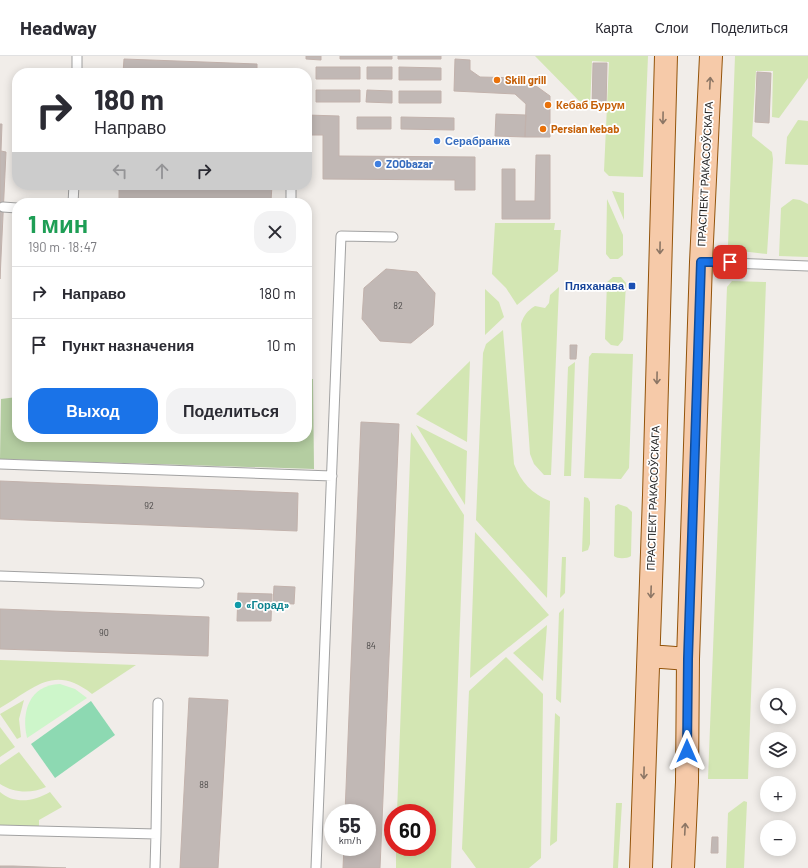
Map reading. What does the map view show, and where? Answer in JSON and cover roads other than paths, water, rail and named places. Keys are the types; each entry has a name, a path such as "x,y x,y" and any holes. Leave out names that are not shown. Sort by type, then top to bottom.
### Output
{"main road":[{"name":"ПРАСПЕКТ РАКАСОЎСКАГА","path":"641,868 649,656 666,56"},
{"name":"ПРАСПЕКТ РАКАСОЎСКАГА","path":"683,868 687,782 688,659 701,262 711,56"},
{"path":"649,656 688,659"}],"lane":[{"path":"77,56 77,68"},
{"path":"3,207 12,208"},
{"path":"316,868 341,236 393,237"},
{"path":"701,262 808,266"},
{"path":"0,464 332,476"},
{"path":"0,576 199,583"},
{"path":"155,868 158,703"},
{"path":"0,830 156,834"}],"place":[{"name":"Skill grill","path":"497,80"},
{"name":"Кебаб Бурум","path":"548,105"},
{"name":"Persian kebab","path":"543,129"},
{"name":"Серабранка","path":"437,141"},
{"name":"ZOObazar","path":"378,164"},
{"name":"Пляханава","path":"632,286"},
{"name":"«Горад»","path":"238,605"}]}
